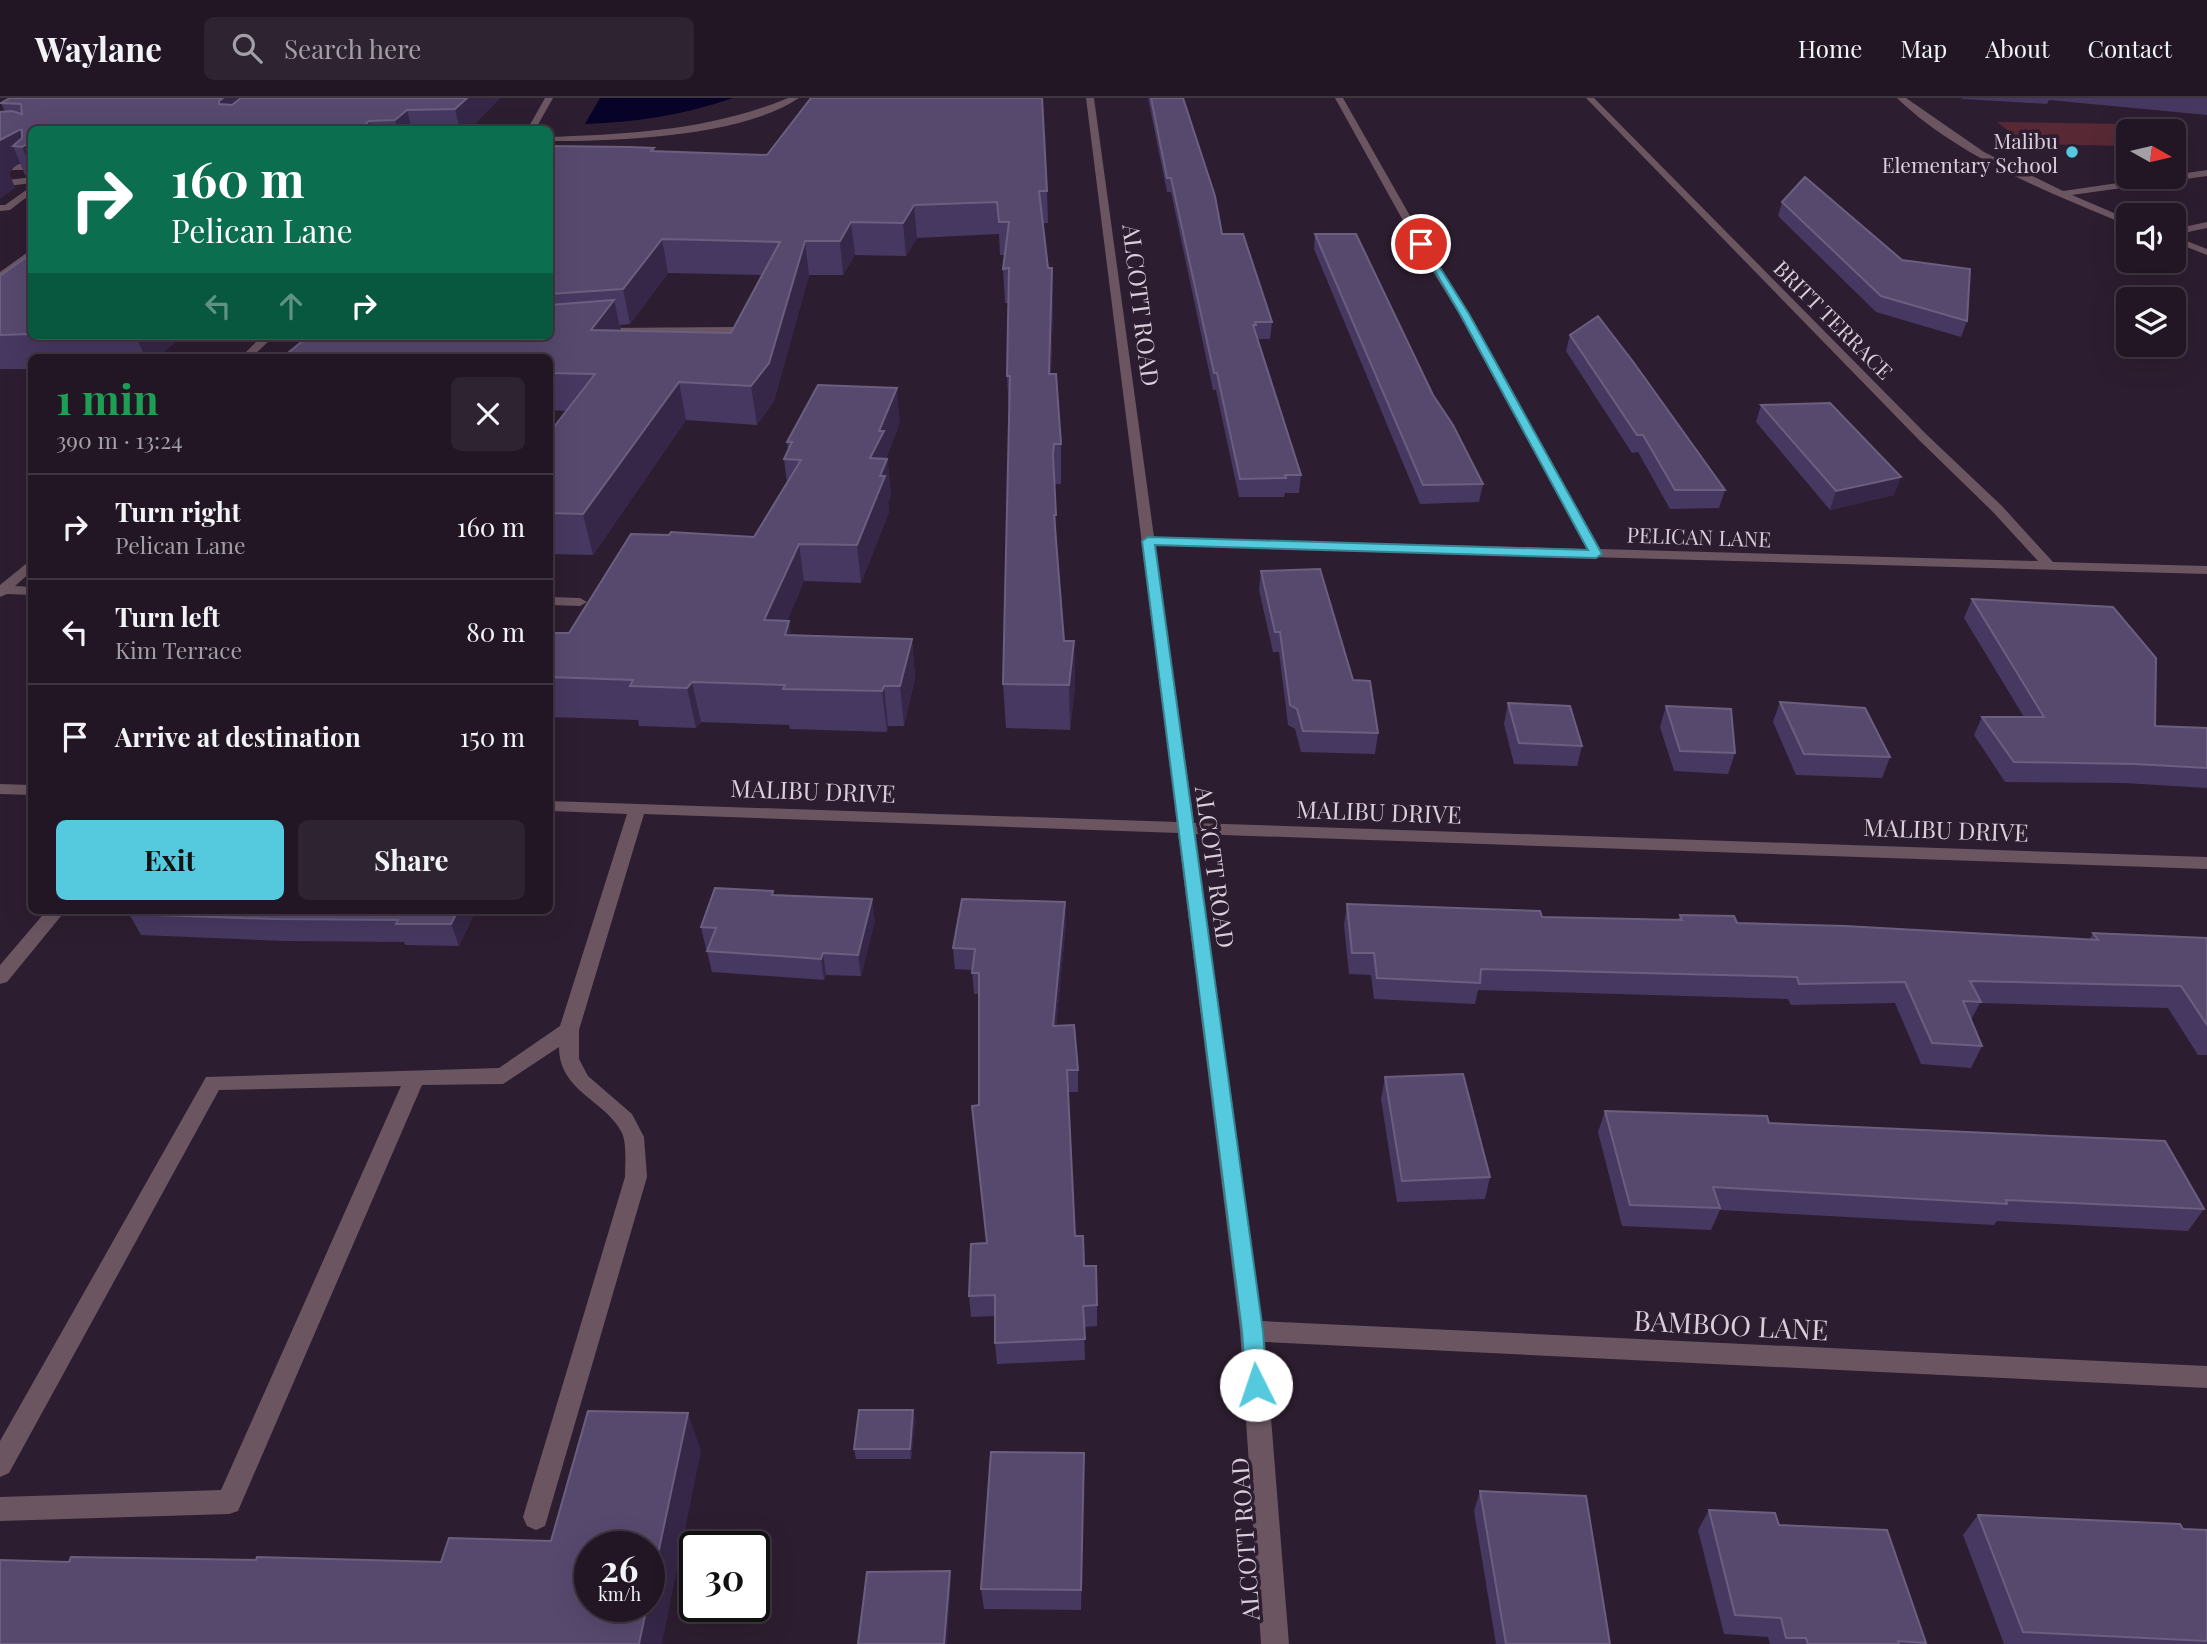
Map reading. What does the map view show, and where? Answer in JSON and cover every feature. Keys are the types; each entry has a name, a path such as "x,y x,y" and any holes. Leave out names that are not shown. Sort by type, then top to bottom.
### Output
{"street":[{"path":"533,126 549,98"},
{"path":"553,139 643,135 699,128 752,115 794,98"},
{"name":"ALCOTT ROAD","path":"1090,98 1252,1331 1275,1644"},
{"path":"1339,98 1421,244 1464,314 1596,554"},
{"name":"BRITT TERRACE","path":"1590,98 1835,345 1906,421 2027,537 2049,566"},
{"path":"1901,98 1960,141 2063,194 2116,217"},
{"path":"0,167 28,165"},
{"path":"5,183 28,165"},
{"path":"2063,194 2207,173"},
{"path":"5,183 28,180"},
{"path":"0,216 4,208 28,191"},
{"path":"2186,229 2207,225"},
{"path":"2186,244 2207,252"},
{"path":"0,277 28,255"},
{"path":"589,332 735,330"},
{"path":"249,354 264,340"},
{"name":"PELICAN LANE","path":"1148,541 2207,570"},
{"path":"2,592 28,567"},
{"path":"2,592 28,591"},
{"path":"553,601 580,602"},
{"path":"0,789 28,790"},
{"name":"MALIBU DRIVE","path":"553,806 2207,863"},
{"path":"536,1517 636,1177 634,1137 625,1120 581,1081 569,1059 569,1030 637,808"},
{"path":"0,977 54,914"},
{"path":"0,1465 212,1082 503,1076 569,1030"},
{"path":"0,1508 229,1502 415,1078"},
{"name":"BAMBOO LANE","path":"1252,1331 2207,1377"}],"shaded area":[{"path":"600,98 733,98 660,117 585,124"},
{"path":"1997,122 2116,124 2116,146 2026,144"}],"building":[{"path":"10,98 223,98 219,104 232,105 241,98 467,98 455,109 407,110 395,120 369,121 363,126 28,126 28,143 22,147 13,146 22,138 22,130 0,140 0,112 22,114 21,104 1,103"},
{"path":"811,98 1042,98 1047,191 1039,191 1048,268 1052,268 1049,374 1056,374 1061,444 1054,444 1053,454 1054,515 1064,641 1074,641 1069,685 1003,684 1010,376 1007,376 1009,268 1003,269 1009,222 999,222 997,202 914,205 903,223 851,222 840,241 805,241 769,363 751,386 679,382 583,514 553,513 553,428 595,374 553,373 553,354 287,354 304,340 553,340 553,305 614,300 591,330 731,333 780,242 662,239 623,289 553,294 553,146 654,148 651,151 767,155"},
{"path":"1151,98 1183,98 1215,196 1222,234 1243,234 1272,322 1255,322 1256,325 1253,325 1301,475 1240,479 1171,178 1167,178"},
{"path":"1805,177 1902,260 1970,269 1967,321 1881,296 1782,202"},
{"path":"1315,234 1356,234 1433,395 1453,425 1483,484 1423,485"},
{"path":"28,256 28,334 0,335 0,276"},
{"path":"1598,316 1725,490 1675,490 1643,435 1637,435 1570,335"},
{"path":"818,385 897,388 879,431 884,431 870,458 887,459 880,476 885,476 857,545 799,544 764,620 789,621 785,635 912,639 900,686 884,686 882,691 783,689 785,685 692,682 687,688 630,686 633,680 553,677 553,633 569,633 631,534 669,535 671,532 754,537 801,460 784,459 792,442 787,442"},
{"path":"1830,403 1901,477 1836,491 1761,405"},
{"path":"1320,569 1353,680 1370,681 1378,733 1303,731 1297,709 1290,705 1280,632 1275,632 1261,571"},
{"path":"1972,599 2113,607 2156,658 2155,726 2207,728 2207,768 2014,762 1982,717 2044,717"},
{"path":"1780,702 1865,708 1890,757 1804,754"},
{"path":"1508,703 1570,706 1582,746 1519,743"},
{"path":"1666,706 1731,709 1735,753 1680,751"},
{"path":"715,888 773,891 772,895 872,899 858,955 823,953 821,959 707,951 716,928 701,927"},
{"path":"962,899 1065,902 1053,1026 1074,1025 1078,1070 1067,1070 1075,1236 1083,1236 1084,1266 1096,1266 1097,1305 1083,1306 1085,1339 995,1343 995,1295 969,1296 971,1244 987,1243 972,1106 979,1105 979,973 972,973 975,949 953,948"},
{"path":"1347,904 1540,911 1542,917 1682,920 1680,915 1734,916 1737,923 2098,940 2093,933 2207,938 2207,1025 2181,986 1970,981 1981,1002 1963,1001 1982,1046 1932,1043 1905,982 1799,984 1797,977 1481,969 1480,983 1377,978 1374,953 1352,953"},
{"path":"129,914 456,914 451,924 396,924 398,920"},
{"path":"1463,1074 1490,1177 1402,1181 1385,1077"},
{"path":"1605,1111 1767,1116 1769,1123 2165,1141 2204,1209 2006,1200 2007,1204 1713,1187 1720,1208 1630,1205"},
{"path":"859,1410 913,1410 910,1449 854,1449"},
{"path":"588,1411 688,1413 663,1531 574,1531 574,1622 644,1622 639,1644 0,1644 0,1560 69,1562 71,1557 256,1560 257,1557 441,1562 449,1538 551,1541"},
{"path":"991,1452 1084,1453 1081,1590 981,1589"},
{"path":"1480,1491 1586,1496 1610,1644 1506,1644"},
{"path":"1709,1510 1775,1513 1779,1525 1887,1530 1926,1643 1898,1641 1899,1644 1808,1644 1806,1638 1786,1638 1781,1618 1735,1615"},
{"path":"1978,1515 2180,1524 2183,1529 2207,1530 2207,1641 2023,1632"},
{"path":"950,1571 944,1644 858,1644 867,1572"}],"place":[{"name":"Malibu Elementary School","path":"2072,152"}],"route":[{"path":"1256,1385 1252,1331 1148,541 1596,554 1464,314 1421,244"}]}
